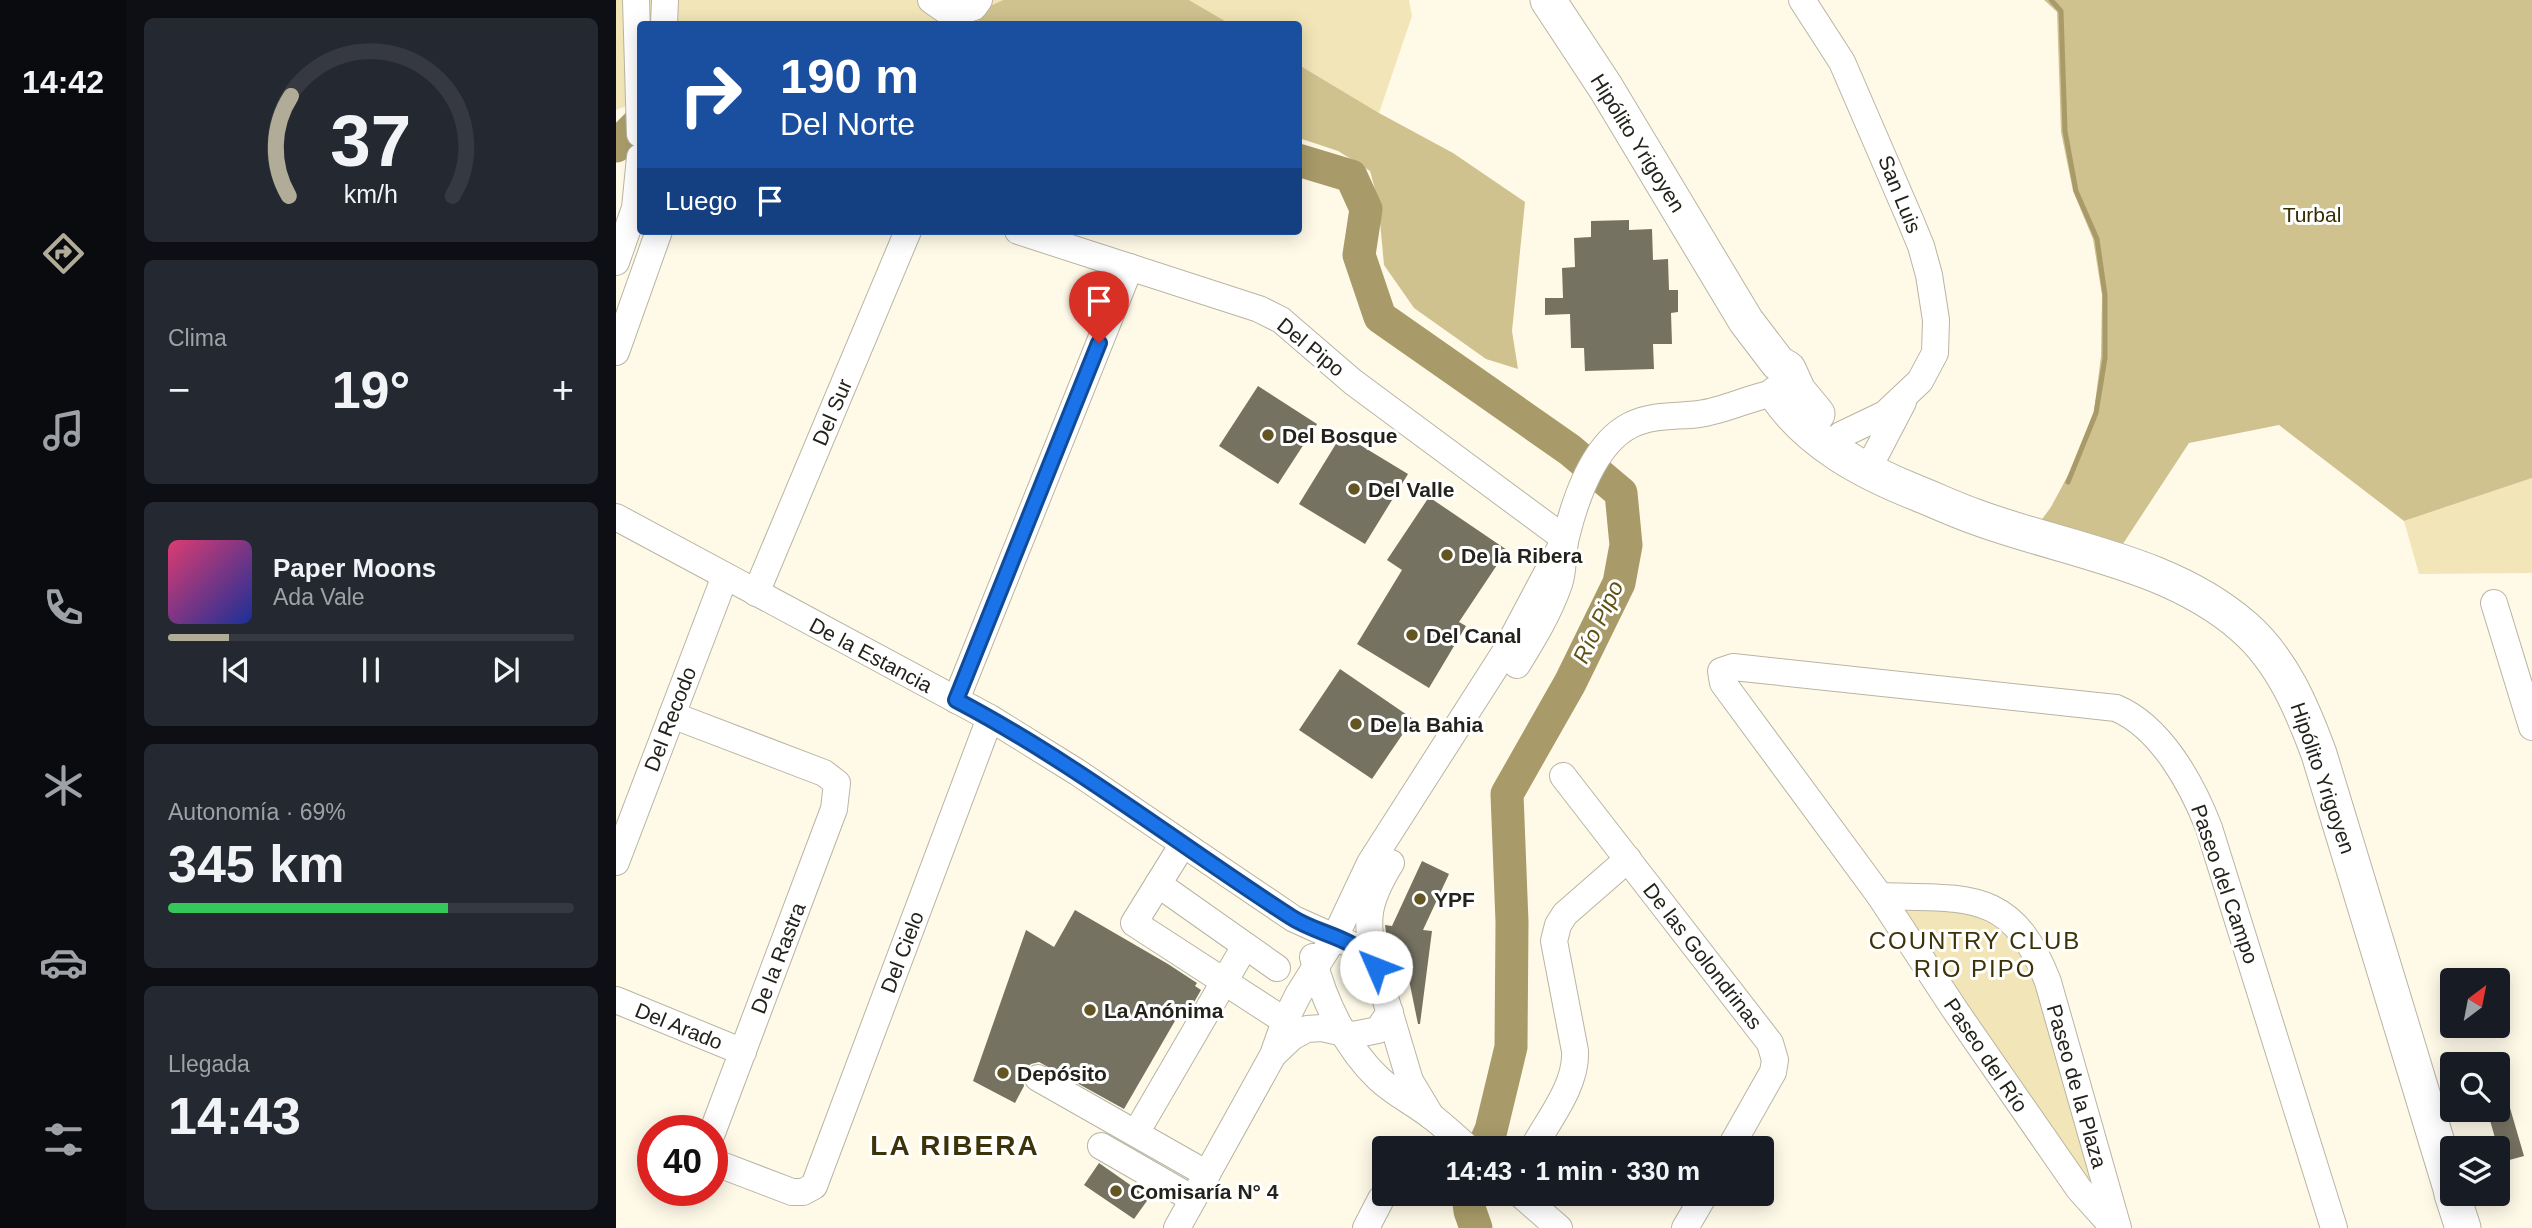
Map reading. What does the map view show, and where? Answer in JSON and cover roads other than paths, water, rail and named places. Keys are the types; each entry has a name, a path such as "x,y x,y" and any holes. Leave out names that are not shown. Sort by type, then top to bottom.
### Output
{"main road":[{"name":"Hipólito Yrigoyen","path":"1548,0 1606,88 1757,338 1784,406 1810,431 1837,453 1870,465 1927,497 1977,518 2075,546 2151,573 2218,608 2245,627 2268,653 2302,710 2319,754 2440,1153"},
{"name":"Hipólito Yrigoyen","path":"1773,380 1841,435 1870,465"},
{"name":"Hipólito Yrigoyen","path":"2456,1206 2463,1228"}],"street":[{"path":"636,0 637,42"},
{"path":"664,21 665,0"},
{"path":"931,0 951,13 974,7 979,0"},
{"name":"San Luis","path":"1802,0 1842,62 1860,99 1921,246 1934,302 1937,338 1935,353 1924,375 1906,397 1870,465"},
{"path":"616,262 635,208 637,188"},
{"path":"616,352 658,235"},
{"name":"Del Sur","path":"756,593 906,235"},
{"name":"Del Pipo","path":"1030,235 1259,309 1281,320 1353,382 1566,538"},
{"path":"956,700 1130,267"},
{"path":"1177,1228 1273,1055 1285,1021 1335,937 1370,863 1413,811 1519,663 1549,610 1560,582 1566,538 1575,508 1590,471 1609,443 1631,425 1661,416 1699,414 1720,409 1773,380"},
{"name":"San Luis","path":"1841,435 1885,414 1906,397"},
{"name":"De la Estancia","path":"616,517 990,718 1077,772 1294,919 1361,949 1376,967 1410,1081 1439,1123"},
{"name":"Del Recodo","path":"616,862 725,576"},
{"path":"2494,603 2532,727"},
{"name":"Paseo del Campo","path":"1721,671 1733,667 2116,708 2134,716 2148,727 2188,785 2209,828 2334,1228"},
{"name":"Paseo del Río","path":"1721,671 1723,683 1880,896 2079,1189 2116,1228"},
{"name":"De la Rastra","path":"672,715 824,773 837,783 834,809 719,1115"},
{"name":"Del Cielo","path":"728,1168 792,1192 803,1192 814,1186 990,718"},
{"name":"De las Golondrinas","path":"1563,776 1770,1043 1775,1060 1773,1072 1737,1136"},
{"path":"1376,967 1369,938 1369,914 1413,811"},
{"path":"1183,844 1135,923 1285,1021"},
{"path":"1540,1136 1576,1066 1576,1051 1554,941 1558,925 1565,914 1628,859"},
{"path":"1158,884 1277,968"},
{"name":"Paseo de la Plaza","path":"1880,896 1975,901 1994,909 2014,923 2026,937 2048,982 2116,1228"},
{"name":"De la Estancia","path":"1294,919 1307,934 1316,967 1345,1034 1362,1060 1379,1079 1454,1136"},
{"path":"1136,1133 1245,946"},
{"name":"Del Arado","path":"616,1000 743,1052"},
{"path":"1273,1055 1292,1037 1307,1029 1322,1028 1345,1034 1366,1034 1378,1030 1390,1012"},
{"path":"1038,1078 1207,1174"},
{"path":"1101,1146 1193,1199"},
{"path":"1366,1228 1377,1206"},
{"path":"1534,1206 1559,1228"},
{"path":"1685,1228 1698,1206"}],"waterway":[{"path":"2051,0 2061,11 2065,131 2076,191 2097,239 2105,295 2105,358 2096,413 2068,482"},
{"name":"Río Pipo","path":"616,146 637,125"},
{"name":"Río Pipo","path":"1302,161 1351,176 1366,209 1359,255 1380,317 1570,450 1621,493 1626,545 1619,583 1570,683 1507,794 1512,922 1511,1047 1488,1136"},
{"name":"Río Pipo","path":"1469,1206 1476,1228"}],"place":[{"name":"Del Bosque","path":"1268,435"},
{"name":"Del Valle","path":"1354,489"},
{"name":"De la Ribera","path":"1447,555"},
{"name":"Del Canal","path":"1412,635"},
{"name":"De la Bahia","path":"1356,724"},
{"name":"YPF","path":"1420,899"},
{"name":"La Anónima","path":"1090,1010"},
{"name":"Depósito","path":"1003,1073"},
{"name":"Comisaría N° 4","path":"1116,1191"}],"district":[{"name":"COUNTRY CLUB RIO PIPO","path":"1975,954"},
{"name":"LA RIBERA","path":"955,1145"}],"park label":[{"name":"Turbal","path":"2312,214"}]}
